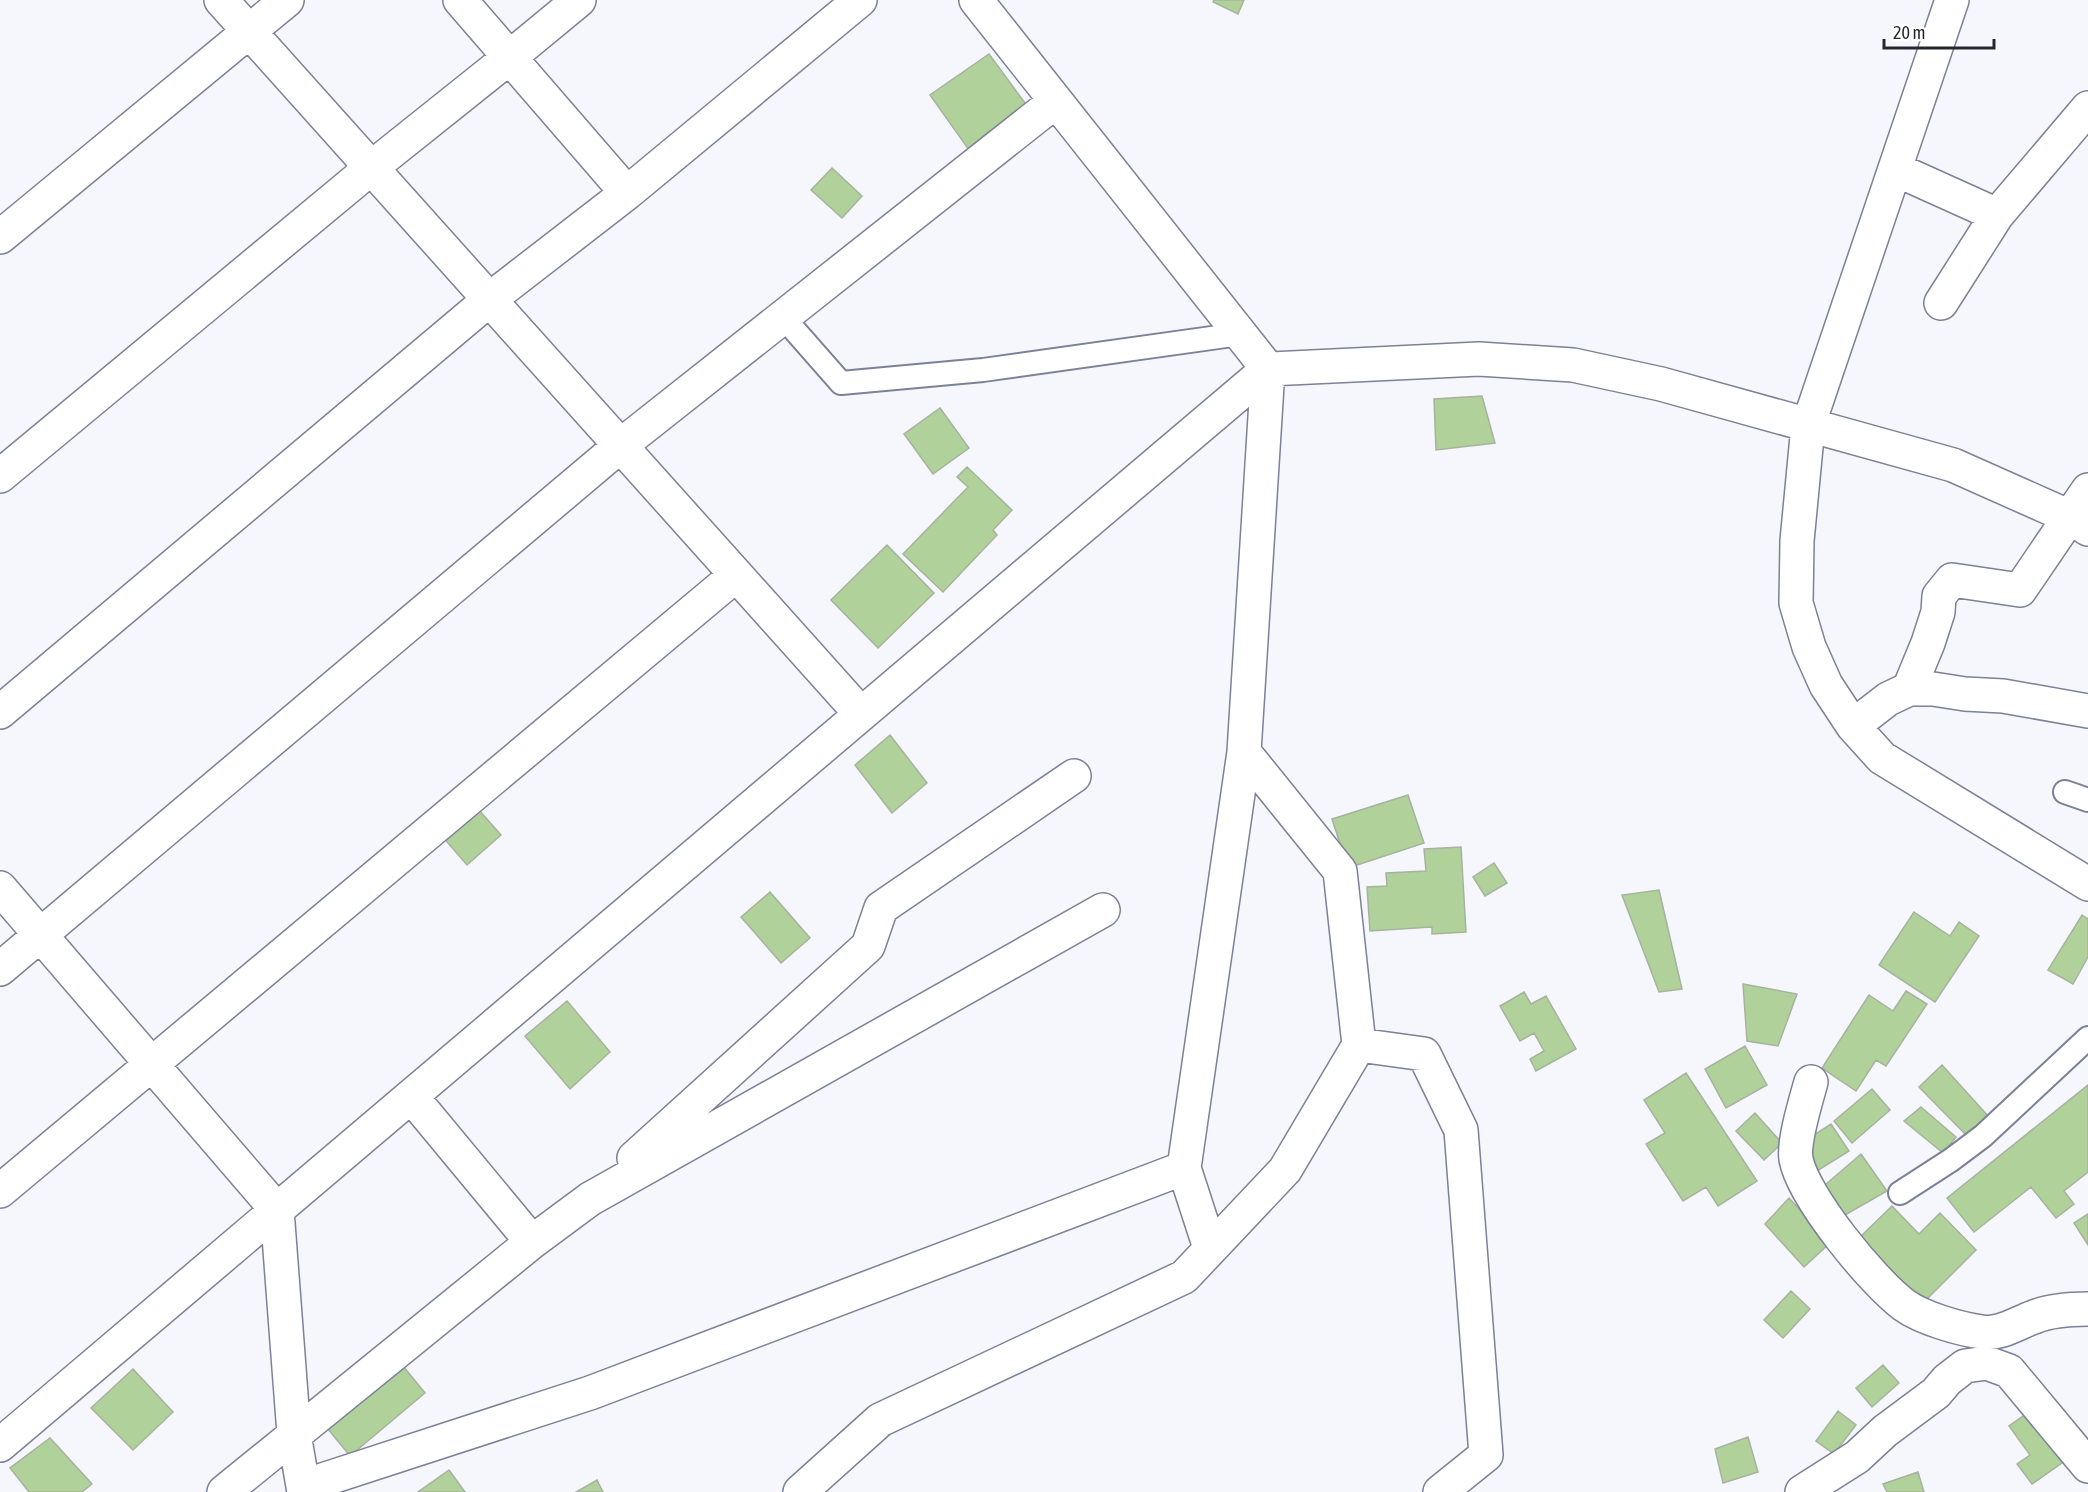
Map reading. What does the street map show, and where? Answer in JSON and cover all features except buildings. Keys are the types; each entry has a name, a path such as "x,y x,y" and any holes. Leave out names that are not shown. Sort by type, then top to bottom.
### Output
{"street":[{"path":"221,0 861,714"},
{"path":"0,237 288,0"},
{"path":"460,0 627,194"},
{"path":"0,476 371,168 579,0"},
{"path":"0,712 489,299 627,194 860,0"},
{"path":"976,0 1268,369 1244,752 1184,1168 1210,1248"},
{"path":"1952,0 1808,426 1797,541 1796,603 1809,647 1826,685 1854,726 1882,758 2088,884"},
{"path":"0,969 620,446 1056,101"},
{"path":"1941,303 1997,215 2088,108"},
{"path":"1895,169 1997,215"},
{"path":"0,1445 1268,369 1479,360 1573,365 1661,384 1953,465 2079,523"},
{"path":"1909,689 1938,612 1939,596 1952,580 2020,590 2079,523 2088,490"},
{"path":"0,1191 736,575"},
{"path":"1854,726 1888,699 1909,689 2003,696 2088,711"},
{"path":"800,1492 880,1420 1184,1277 1285,1170 1359,1045 1340,871 1244,752"},
{"path":"224,1492 531,1242 590,1199 868,946 881,908 1074,776"},
{"path":"0,888 276,1210 294,1434 304,1489 590,1392 1184,1168"},
{"path":"590,1199 1103,910"},
{"path":"1359,1045 1424,1054 1461,1130 1486,1455 1440,1492"},
{"path":"1810,1083 1801,1121 1796,1158 1803,1178 1814,1198 1859,1259 1886,1290 1906,1306 1927,1317 1983,1333 1998,1332 2036,1316 2068,1309 2088,1309"},
{"path":"411,1096 531,1242"},
{"path":"1802,1492 1857,1457 1965,1366 1987,1363 2009,1371 2088,1466"}],"lane":[{"path":"783,317 841,383 983,370 1240,334"},
{"path":"2065,792 2088,800"},
{"path":"1900,1193 1951,1161 1983,1136 2088,1038"}]}
